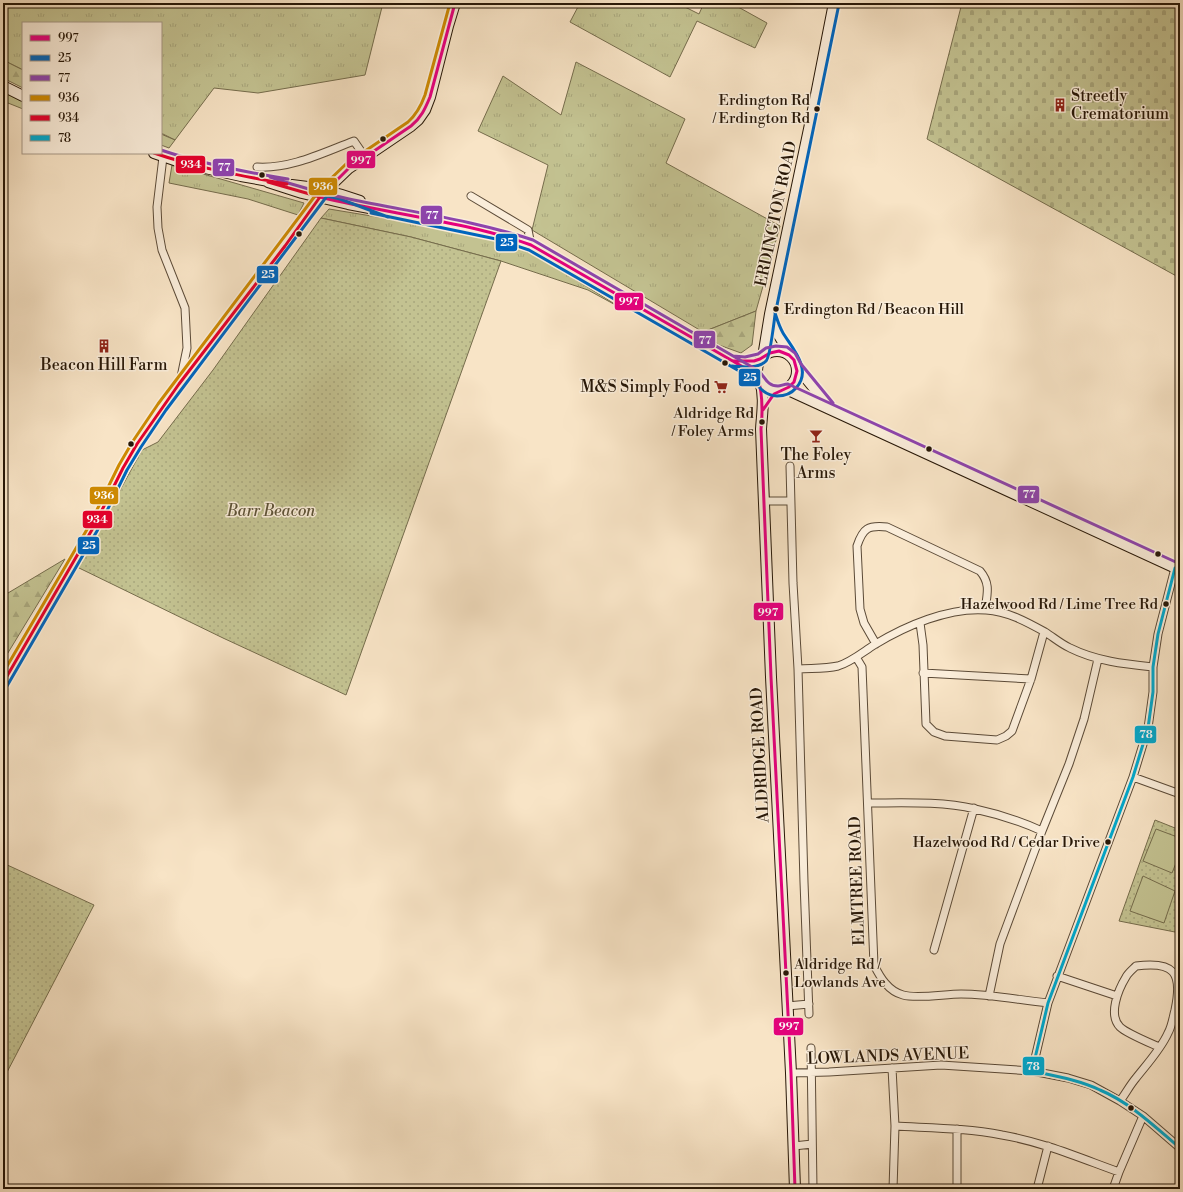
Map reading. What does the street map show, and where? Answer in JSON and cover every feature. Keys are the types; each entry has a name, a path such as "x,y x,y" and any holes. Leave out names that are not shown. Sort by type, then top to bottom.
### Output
{"main road":[{"path":"3,683 93,528 126,462 179,384 285,246 296,229 349,168 411,126 418,120 425,110 430,97 455,3"},
{"name":"ERDINGTON ROAD","path":"762,358 834,3"},
{"path":"3,86 22,96"},
{"path":"159,155 183,163 327,195 390,212 498,234 531,245 733,361 759,378 766,388 770,390 782,390 834,412 1177,569"},
{"path":"770,314 777,332 795,361 797,367 797,377 794,383 782,390"},
{"path":"759,378 758,367 762,358 768,353 777,351 785,352 791,356"},
{"path":"733,361 745,362 762,358"},
{"path":"797,367 834,412"},
{"name":"ALDRIDGE ROAD","path":"759,378 763,390 763,410 760,429 791,1073 795,1189"},
{"name":"ALDRIDGE ROAD","path":"763,410 782,390"}],"street":[{"path":"256,167 270,168 288,165 354,141 365,157"},
{"path":"159,155 157,207 158,228 162,250 185,308 187,348 179,384"},
{"path":"471,196 528,230 531,245"},
{"path":"790,466 790,501 798,669 809,1014"},
{"path":"764,501 790,501"},
{"path":"876,644 864,623 860,609 857,546 860,536 866,529 875,526 887,527 980,571 986,578 988,588 985,610"},
{"path":"1032,1071 1048,1003 1057,976 1067,954 1133,777 1148,728 1153,692 1153,667 1158,634 1177,569"},
{"path":"798,669 824,668 838,665 856,657 876,644 942,614 985,610 1004,613 1018,618 1068,647 1098,659 1153,667"},
{"path":"920,623 923,646 926,724 934,732 945,736 997,740 1006,736 1012,731 1044,632"},
{"name":"ELMTREE ROAD","path":"856,657 862,667 874,965 879,975 891,989 902,995 963,994 1048,1003"},
{"path":"989,996 1000,944 1042,831 1069,764 1081,726 1098,659"},
{"path":"924,673 1030,679"},
{"path":"1133,777 1180,794"},
{"path":"868,803 904,803 974,808 1021,822 1042,831"},
{"path":"934,950 934,938 974,808"},
{"path":"1120,1101 1135,1079 1159,1048 1169,1033 1178,997 1179,980 1171,968 1164,965 1151,964 1136,966 1126,977 1117,996 1114,1007 1114,1018 1120,1027 1159,1048"},
{"path":"1057,976 1117,996"},
{"path":"787,1006 809,1004"},
{"path":"811,1048 813,1189"},
{"name":"LOWLANDS AVENUE","path":"791,1073 941,1065 1032,1071 1068,1078 1091,1085 1143,1116 1180,1148"},
{"path":"892,1068 895,1126 894,1189"},
{"path":"1113,1189 1143,1116"},
{"path":"895,1126 957,1129 1002,1135 1048,1146 1119,1172"},
{"path":"957,1129 957,1189"},
{"path":"794,1146 812,1144"},
{"path":"1037,1189 1048,1146"}],"green space":[{"path":"3,3 383,3 365,75 258,93 214,88 175,140 162,134 162,22 22,22 22,70 3,58"},
{"path":"580,3 677,3 699,14 704,3 731,3 767,23 755,48 697,21 670,77 570,22"},
{"path":"962,3 1180,3 1180,278 927,139"},
{"path":"3,58 22,70 22,88 3,78"},
{"path":"576,62 685,119 666,163 780,226 756,311 703,332 532,230 548,165 478,131 503,76 561,115"},
{"path":"3,92 22,102 22,109 3,101"},
{"path":"162,134 175,140 169,148 162,145"},
{"path":"172,165 304,203 298,215 248,199 169,183"},
{"path":"329,209 420,224 506,243 538,256 621,308 588,290 501,261 411,237 321,218"},
{"name":"Barr Beacon","path":"321,218 411,237 501,261 346,695 223,638 77,567 142,450 158,442 213,370"},
{"path":"756,311 752,345 741,353 719,345 703,332"},
{"path":"65,559 3,661 3,596"},
{"path":"1155,820 1180,830 1180,933 1119,921"},
{"path":"1156,829 1180,838 1180,853 1172,873 1143,861"},
{"path":"3,863 94,905 4,1078 3,1090"},
{"path":"1143,876 1175,891 1164,923 1130,911"}],"transit line":[{"name":"936","path":"3,673 89,526 119,465 158,404 321,188 346,164 408,122 416,113 425,95 450,3"},
{"name":"997","path":"455,3 430,97 420,116 411,126 349,168 320,197 453,224 531,245 757,375 762,402 761,429 771,677 791,1073 795,1189"},
{"name":"25","path":"732,366 750,367 763,364 769,354 775,315 839,4"},
{"name":"77","path":"162,150 224,167 288,179"},
{"name":"934","path":"157,154 236,175 287,184"},
{"name":"77","path":"270,177 339,197 488,227 533,240 759,371 767,381 774,386 788,384 1180,564"},
{"name":"934","path":"3,683 93,528 123,468 137,444 179,384 285,246 320,197 268,182"},
{"name":"25","path":"7,686 97,531 127,470 141,447 166,410 327,196 340,199 388,217"},
{"name":"25","path":"371,213 496,239 529,250 753,379 760,388 769,395 780,396 792,392 796,388 801,381 802,367 796,352 778,323 775,313"},
{"name":"77","path":"733,356 745,357 758,354 766,348 776,346 787,347 795,353 801,364 833,403"},
{"name":"997","path":"733,361 754,361 770,353 779,351 789,355 794,360 797,371 794,382 789,387 774,394 763,410"},
{"name":"78","path":"1180,570 1175,568 1158,634 1153,667 1153,692 1148,728 1133,777 1048,1003 1032,1071 1075,1081 1111,1095 1142,1116 1180,1148"}],"place":[{"name":"Streetly Crematorium","path":"1060,105"},
{"name":"Erdington Rd / Erdington Rd","path":"817,109"},
{"name":"Erdington Rd / Beacon Hill","path":"776,309"},
{"name":"Beacon Hill Farm","path":"104,346"},
{"name":"M&S Simply Food","path":"721,387"},
{"name":"Aldridge Rd / Foley Arms","path":"762,422"},
{"name":"The Foley Arms","path":"816,436"},
{"name":"Hazelwood Rd / Lime Tree Rd","path":"1166,604"},
{"name":"Hazelwood Rd / Cedar Drive","path":"1108,842"},
{"name":"Aldridge Rd / Lowlands Ave","path":"786,973"}]}
